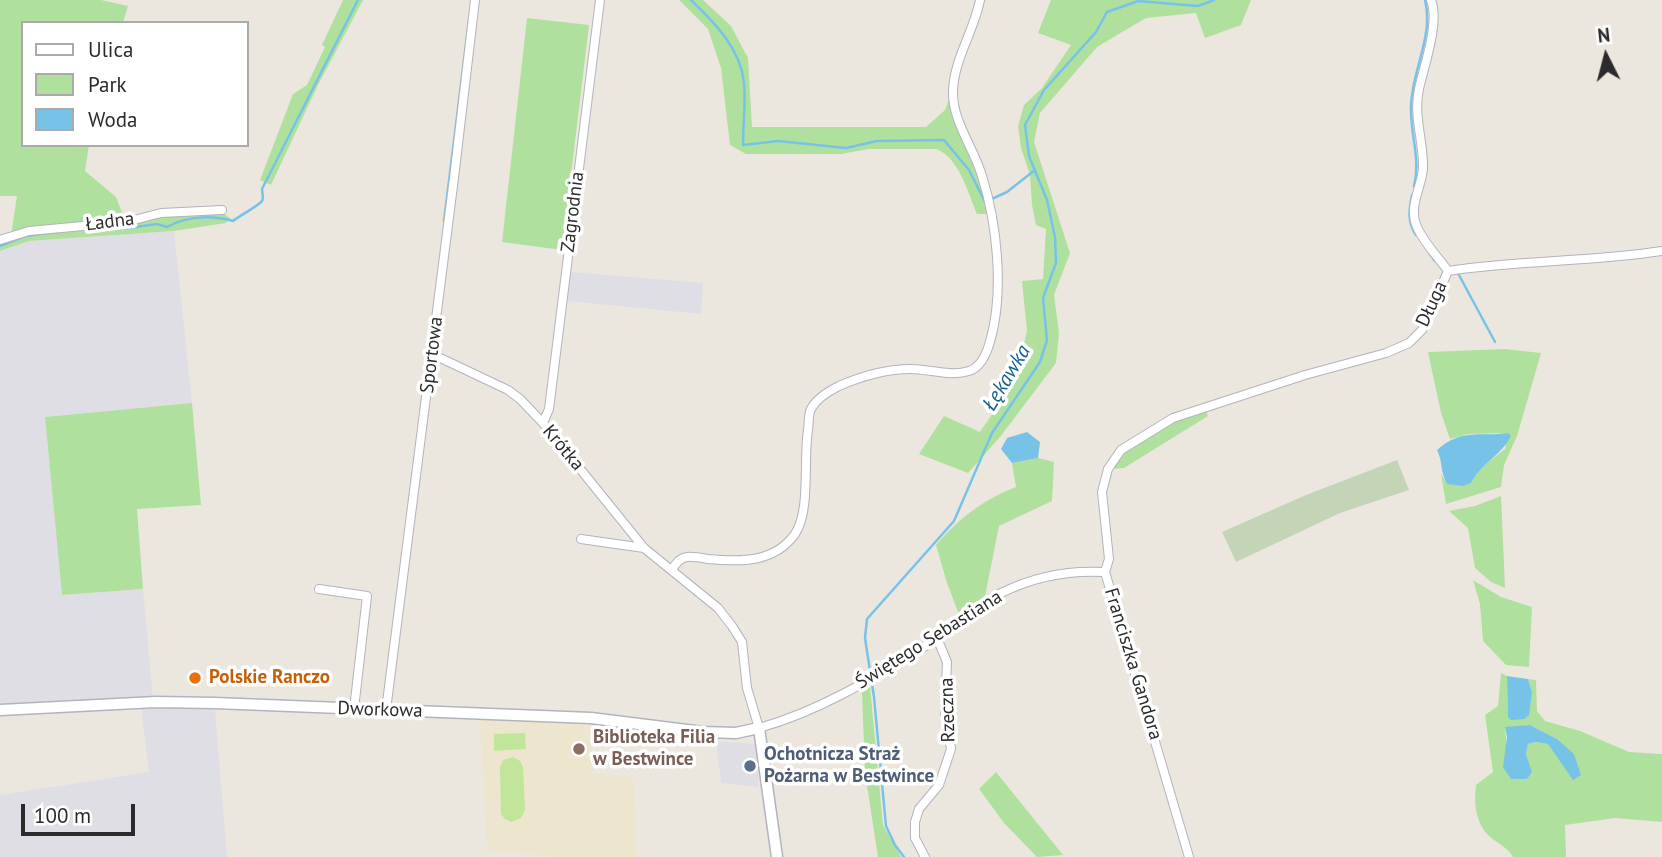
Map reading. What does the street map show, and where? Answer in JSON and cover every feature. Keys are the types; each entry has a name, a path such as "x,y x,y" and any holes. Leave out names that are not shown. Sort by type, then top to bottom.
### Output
{"street":[{"name":"Sportowa","path":"386,710 475,0"},
{"name":"Zagrodnia","path":"543,423 549,409 600,0"},
{"path":"672,570 687,557 733,561 761,559 781,549 795,533 803,517 810,410 821,397 838,387 881,371 911,369 958,373 971,371 981,363 991,339 998,304 998,265 982,175 958,117 953,93 956,72 980,0"},
{"path":"1431,0 1433,26 1418,94 1417,119 1423,171 1413,208 1417,226 1448,271"},
{"name":"Ładna","path":"0,240 29,231 126,222 161,213 222,210"},
{"name":"Długa","path":"1173,418 1409,344 1422,330 1448,271 1494,264 1614,259 1662,251"},
{"name":"Krótka","path":"432,354 508,390 543,423 644,548 718,608 742,642 747,688 759,728"},
{"name":"Franciszka Gandora","path":"1173,418 1121,450 1108,469 1102,492 1109,559 1105,572 1189,857"},
{"path":"581,539 644,548"},
{"name":"Świętego Sebastiana","path":"759,728 810,712 937,638 1000,594 1035,580 1084,571 1105,572"},
{"path":"319,589 368,596 354,709"},
{"name":"Rzeczna","path":"925,857 915,838 915,822 919,809 939,785 951,749 944,712 947,662 937,638"},
{"name":"Dworkowa","path":"0,710 156,702 591,718 703,732 736,733 759,728"},
{"path":"759,728 776,857"}],"shaded area":[{"path":"174,231 192,403 45,417 62,595 143,589 153,698 0,706 0,251 29,241"},
{"path":"570,272 703,283 701,314 567,301"},
{"path":"141,708 215,708 227,857 0,857 0,795 149,772"},
{"path":"480,718 590,722 593,774 633,776 637,857 552,857 487,849"},
{"path":"716,741 756,744 759,787 721,783"}],"green space":[{"path":"0,0 101,0 128,6 124,21 21,21 21,147 89,147 85,171 116,197 125,220 11,236 17,196 0,196"},
{"path":"343,0 363,0 318,85 271,185 260,180 293,94 307,85"},
{"path":"679,0 703,0 731,26 748,58 752,127 926,127 945,110 949,99 956,125 976,172 987,214 977,214 957,168 944,153 936,149 869,149 841,154 746,154 730,145 721,68 708,29"},
{"path":"1051,0 1251,0 1241,25 1205,38 1196,13 1146,18 1097,47 1040,113 1034,142 1070,253 1054,295 1059,333 1056,363 1000,437 968,473 919,454 944,416 980,432 1015,381 1027,331 1022,281 1043,279 1046,229 1036,225 1030,175 1021,148 1018,126 1024,105 1042,88 1071,45 1038,33"},
{"path":"527,18 589,25 562,250 502,242"},
{"path":"223,213 230,218 226,223 174,231 29,241 0,251 0,242 29,233 162,215"},
{"path":"1505,349 1541,353 1517,436 1504,465 1501,487 1446,504 1441,474 1447,484 1478,470 1505,449 1508,433 1469,434 1450,439 1441,413 1428,352"},
{"path":"192,403 201,505 137,509 143,589 62,595 45,417"},
{"path":"1206,411 1208,416 1124,468 1112,469 1123,452 1175,421"},
{"path":"1038,458 1054,462 1052,501 999,526 985,596 960,617 936,545 972,511 1016,487 1012,463"},
{"path":"1397,460 1409,490 1340,513 1236,562 1222,532 1306,495"},
{"path":"1501,496 1505,588 1491,582 1475,568 1468,528 1449,511 1475,506"},
{"path":"1473,580 1501,597 1532,607 1529,667 1506,665 1483,641 1480,604"},
{"path":"1501,673 1507,676 1508,717 1532,692 1528,679 1536,680 1537,711 1545,721 1580,731 1629,752 1662,754 1662,822 1615,818 1565,825 1566,857 1513,857 1483,829 1475,804 1476,785 1493,772 1485,715 1498,706","holes":["1530,725 1557,739 1548,744 1528,744 1526,754 1531,772 1527,779 1507,748 1505,728"]},
{"path":"870,686 883,825 901,857 878,857 865,773 862,693"},
{"path":"525,733 526,749 494,751 494,734"},
{"path":"513,757 520,761 523,767 525,810 521,818 511,822 501,814 500,767 503,760"},
{"path":"996,772 1063,855 1037,857 1004,823 979,789"}],"water":[{"path":"1027,432 1040,442 1038,458 1012,463 1001,449 1007,438"},
{"path":"1508,433 1511,436 1507,443 1471,483 1463,486 1447,484 1437,450 1463,436"},
{"path":"1507,676 1528,679 1532,692 1529,715 1524,719 1511,720 1508,717"},
{"path":"1530,725 1557,739 1574,754 1581,775 1573,780 1548,744 1536,742 1528,744 1526,754 1532,772 1527,779 1511,779 1503,767 1507,737 1505,727"}],"waterway":[{"path":"89,229 157,224 167,227 199,218 233,221 261,203 262,189 358,0"},
{"path":"691,0 725,37 738,59 745,91 743,145 778,141 846,148 877,141 944,140 969,170 985,202 1007,192 1035,170"},
{"name":"Łękawka","path":"904,857 886,826 874,697 865,638 867,619 954,521 992,433 1040,362 1047,340 1043,298 1056,263 1055,237 1047,200 1029,156 1025,125 1044,90 1096,32 1107,12 1138,1 1198,6 1214,0"},
{"path":"1414,186 1416,156 1411,106 1427,27 1425,0"},
{"path":"444,221 469,21"},
{"path":"1412,195 1410,216 1416,235"},
{"path":"0,246 25,236 58,232"},
{"path":"1430,254 1435,261"},
{"path":"1459,275 1495,342"}],"place":[{"name":"Polskie Ranczo","path":"195,678"},
{"name":"Biblioteka Filia w Bestwince","path":"579,749"},
{"name":"Ochotnicza Straż Pożarna w Bestwince","path":"750,766"}]}
